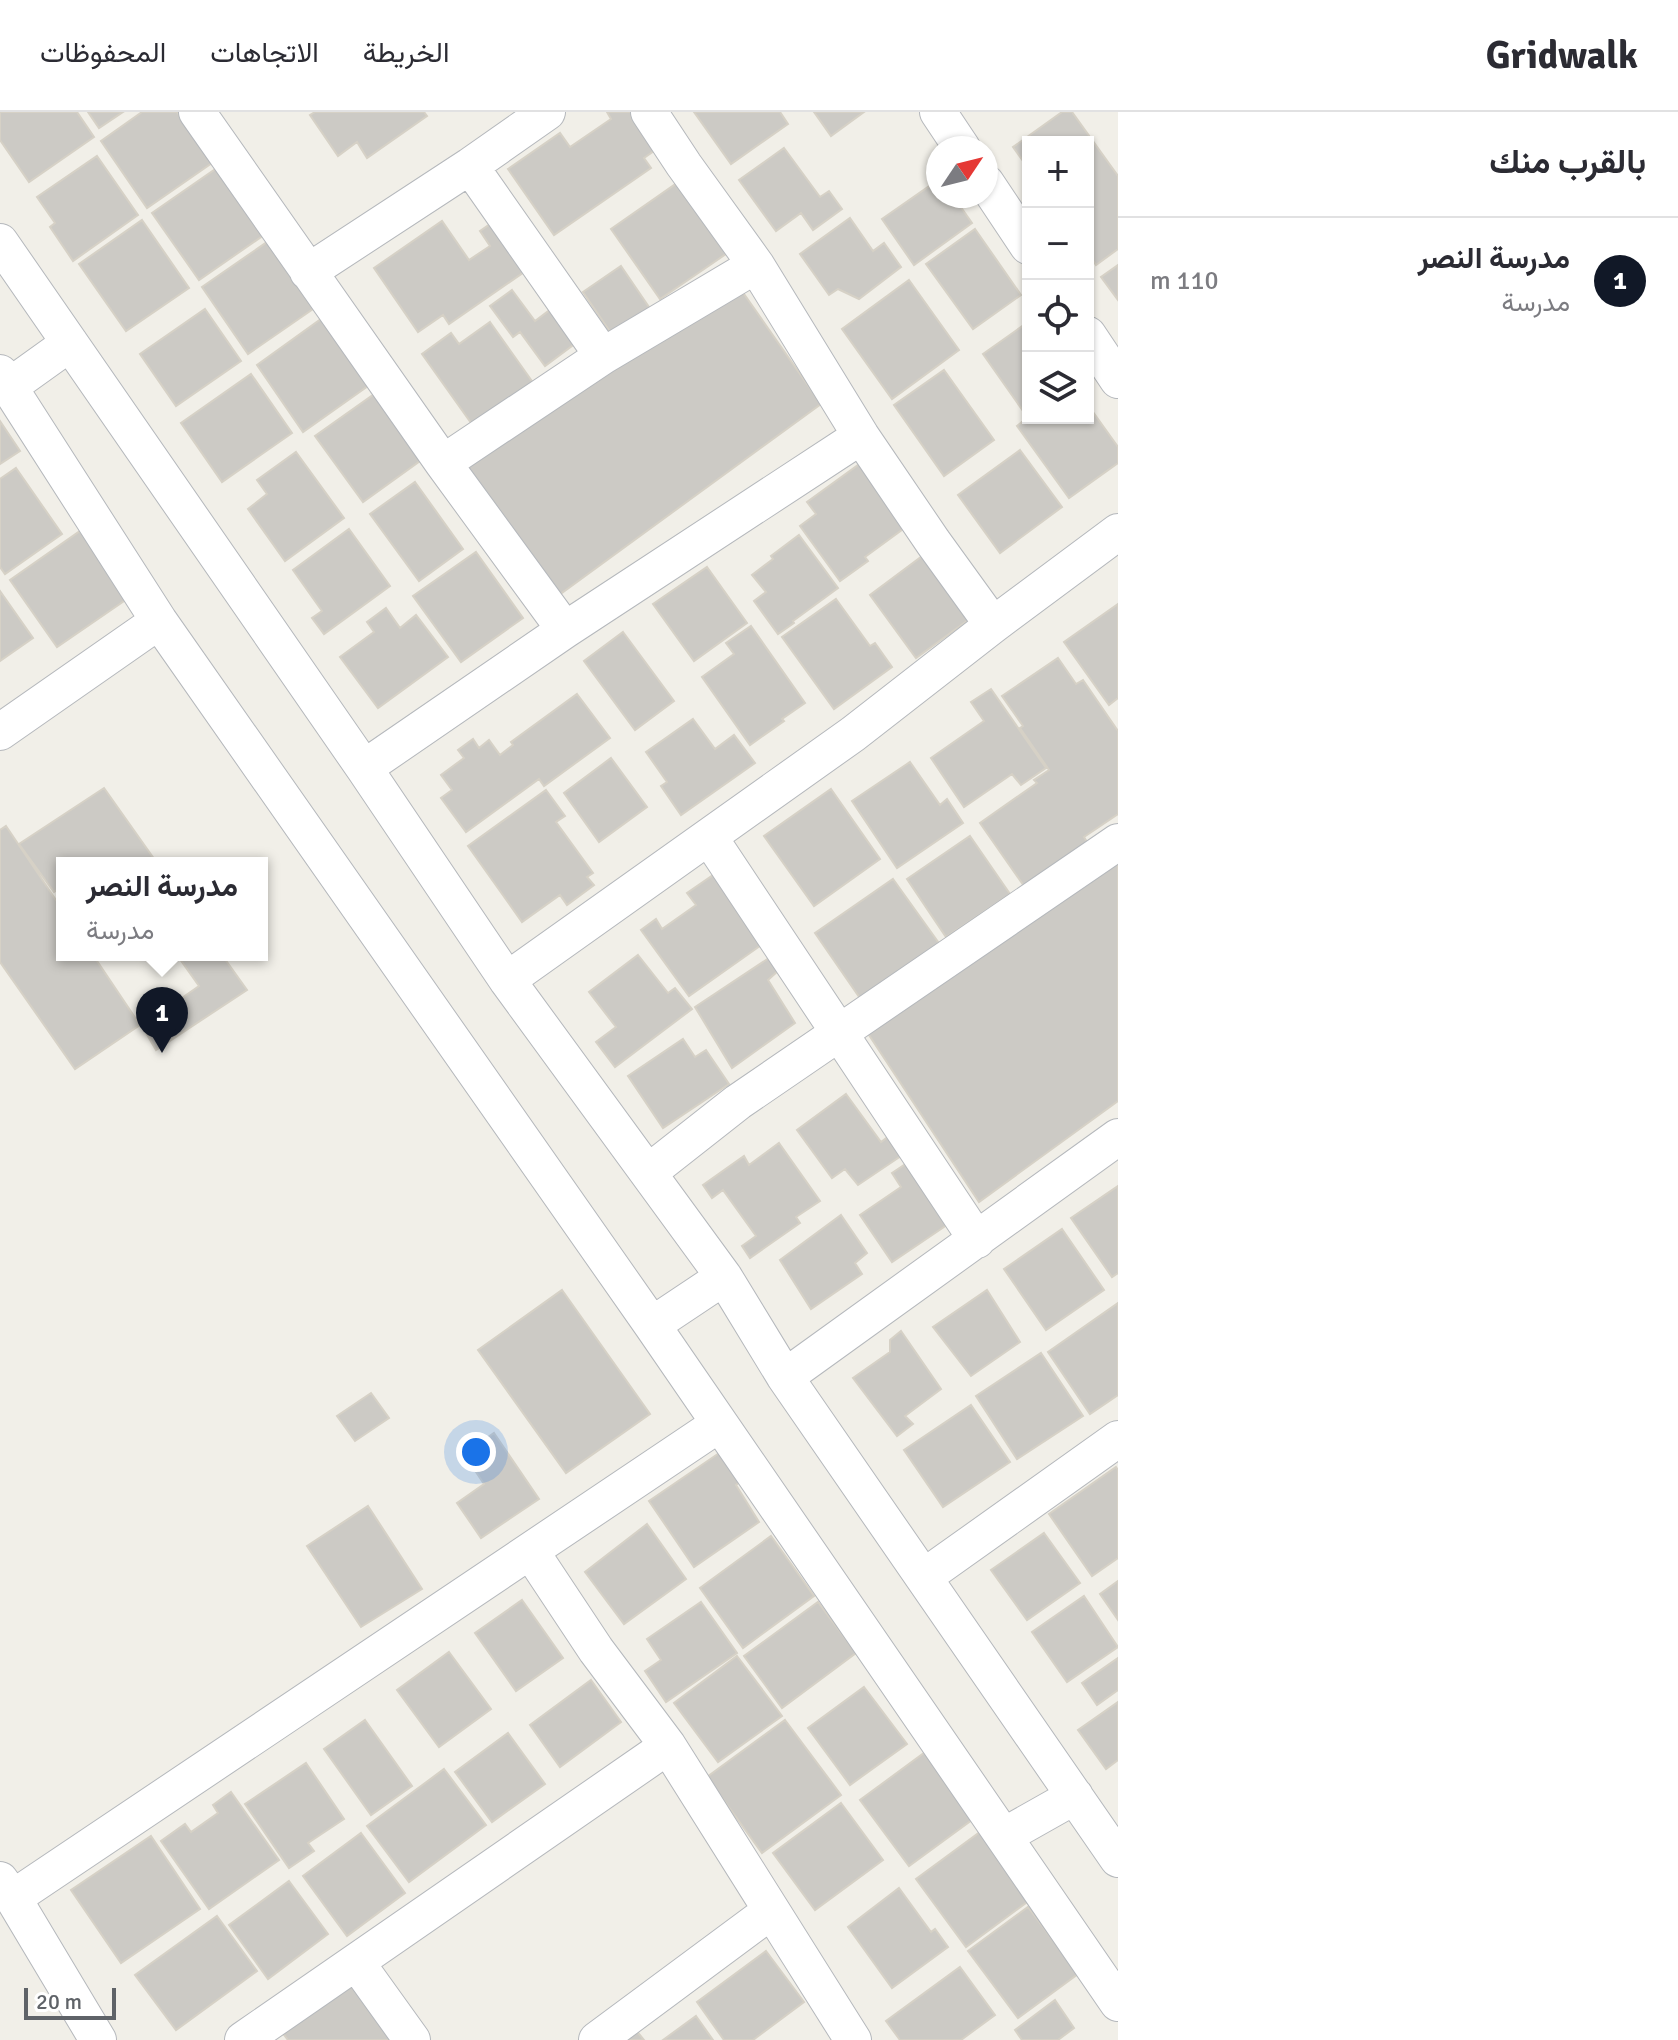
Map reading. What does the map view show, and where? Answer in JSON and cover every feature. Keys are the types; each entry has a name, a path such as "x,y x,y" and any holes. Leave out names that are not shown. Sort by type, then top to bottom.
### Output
{"street":[{"path":"197,112 443,463 565,630"},
{"path":"308,272 547,112"},
{"path":"649,112 756,265 861,436 993,625"},
{"path":"470,166 603,356"},
{"path":"998,201 1022,237"},
{"path":"0,242 507,980 724,1277 785,1377 1118,1859"},
{"path":"443,463 603,356 756,265"},
{"path":"70,343 5,379 159,621 652,1325 1118,2003"},
{"path":"1094,344 1118,380"},
{"path":"364,768 565,630 861,436"},
{"path":"507,980 853,734 1118,532"},
{"path":"0,732 159,621"},
{"path":"709,837 977,1240"},
{"path":"649,1172 738,1102 1118,842"},
{"path":"785,1377 1118,1137"},
{"path":"652,1325 724,1277"},
{"path":"98,2040 6,1889 531,1552 719,1424"},
{"path":"924,1577 1118,1440"},
{"path":"531,1552 596,1650 668,1746 853,2040"},
{"path":"243,2040 668,1746"},
{"path":"1004,1836 1075,1796"},
{"path":"597,2040 771,1911"},
{"path":"356,1962 412,2040"}],"building":[{"path":"0,112 77,112 94,137 29,182 0,140"},
{"path":"88,112 123,112 99,128"},
{"path":"142,112 177,112 212,163 147,208 101,141"},
{"path":"315,112 424,112 427,116 367,158 357,142 338,156 310,115"},
{"path":"607,112 642,112 664,144 644,158 651,168 554,235 508,169 560,133 570,147 611,119"},
{"path":"694,112 780,112 788,124 731,164"},
{"path":"814,112 864,112 831,136"},
{"path":"1062,112 1072,112 1089,136 1028,136"},
{"path":"1022,141 1022,160 1013,147"},
{"path":"1094,143 1118,176 1118,249 1096,265"},
{"path":"784,148 820,197 829,191 842,209 813,230 801,213 776,231 739,180"},
{"path":"97,156 138,215 73,261 50,227 55,223 37,197"},
{"path":"217,168 264,235 199,280 152,213"},
{"path":"677,183 726,254 660,299 611,229"},
{"path":"926,188 926,208 961,208 972,223 914,265 882,219"},
{"path":"850,218 873,251 884,243 901,267 859,299 838,289 829,295 800,254"},
{"path":"142,220 189,288 126,331 79,264"},
{"path":"496,220 530,268 449,324 443,315 418,332 374,268 442,221 469,260 490,246 480,231"},
{"path":"975,229 1021,295 973,329 926,264"},
{"path":"267,242 313,309 248,354 202,287"},
{"path":"1118,265 1118,300 1101,277"},
{"path":"621,266 651,310 613,336 583,292"},
{"path":"730,274 821,404 559,595 463,463"},
{"path":"909,280 959,350 892,399 842,329"},
{"path":"512,290 535,321 555,306 580,340 545,366 520,332 513,337 490,306"},
{"path":"205,309 241,361 176,406 140,354"},
{"path":"321,319 368,386 303,432 257,365"},
{"path":"490,322 534,384 474,427 422,354 451,333 459,344"},
{"path":"1022,326 1022,410 983,354"},
{"path":"944,370 994,440 944,476 894,405"},
{"path":"251,374 292,433 222,482 181,423"},
{"path":"380,390 427,456 363,502 315,436"},
{"path":"1094,413 1118,447 1118,463 1069,498 1017,426 1022,422 1094,424"},
{"path":"0,421 20,451 0,464"},
{"path":"1020,450 1062,507 1000,553 958,495"},
{"path":"296,452 344,518 285,561 248,509 267,494 257,480"},
{"path":"865,460 910,524 865,557 868,561 840,581 800,526 816,514 807,502"},
{"path":"16,468 62,534 5,574 0,567 0,479"},
{"path":"415,482 463,549 419,581 370,514"},
{"path":"349,529 390,586 324,634 312,618 322,611 293,570"},
{"path":"80,531 127,599 57,647 10,580"},
{"path":"799,535 838,588 778,634 754,601 766,592 752,575"},
{"path":"476,552 523,618 461,662 413,596"},
{"path":"925,554 971,618 916,658 870,595"},
{"path":"707,567 747,623 694,661 653,604"},
{"path":"0,591 33,638 0,661"},
{"path":"836,599 870,646 875,643 892,667 834,709 782,637"},
{"path":"1118,604 1118,698 1109,705 1064,642"},
{"path":"386,608 400,628 416,615 448,657 378,708 340,657 374,632 367,622"},
{"path":"751,626 805,703 750,745 702,677 734,654 726,643"},
{"path":"623,632 674,701 635,730 584,661"},
{"path":"1058,658 1076,684 1083,680 1118,731 1118,814 1084,837 1087,842 1024,886 980,823 1037,783 1034,780 1049,770 1002,696"},
{"path":"991,689 1046,768 1021,785 1012,774 964,807 931,758 984,721 971,702"},
{"path":"577,694 610,738 544,786 539,779 466,832 441,798 452,790 441,775 464,758 458,750 473,739 479,748 489,740 500,755 513,745 511,742"},
{"path":"693,719 715,749 734,735 755,763 681,815 661,786 667,782 646,752"},
{"path":"611,758 647,807 599,842 564,793"},
{"path":"910,762 940,805 947,799 963,823 897,868 852,801"},
{"path":"104,788 153,857 56,857 54,892 19,844"},
{"path":"831,789 880,859 814,906 764,836"},
{"path":"546,790 565,816 556,822 593,873 587,877 594,885 567,905 560,895 522,922 468,846"},
{"path":"6,826 56,900 56,961 97,961 140,1025 75,1069 0,962 0,830"},
{"path":"970,836 1010,894 946,937 907,879"},
{"path":"1118,849 1118,1101 979,1202 865,1029"},
{"path":"719,871 767,941 689,996 641,930 656,919 662,929 696,905 687,893"},
{"path":"893,879 941,946 862,1001 815,933"},
{"path":"638,955 668,993 675,988 692,1009 615,1067 596,1042 616,1027 589,992"},
{"path":"772,956 779,970 768,980 795,1023 732,1068 695,1007"},
{"path":"181,961 226,961 247,990 156,1050 142,1026 199,986"},
{"path":"683,1039 695,1057 706,1050 729,1084 663,1128 628,1076"},
{"path":"846,1094 881,1142 889,1136 901,1156 858,1185 845,1169 832,1178 797,1130"},
{"path":"779,1143 820,1201 796,1217 800,1223 750,1258 742,1246 756,1236 723,1190 712,1198 703,1185 744,1156 749,1165"},
{"path":"916,1157 947,1225 892,1262 860,1215 901,1187 892,1173"},
{"path":"1118,1186 1118,1273 1112,1277 1071,1218"},
{"path":"841,1215 867,1253 855,1263 862,1274 811,1309 780,1260"},
{"path":"1062,1229 1104,1290 1046,1330 1004,1269"},
{"path":"562,1290 650,1414 566,1473 478,1350"},
{"path":"987,1290 1020,1342 971,1376 933,1327"},
{"path":"1118,1303 1118,1395 1090,1414 1048,1352"},
{"path":"901,1331 941,1389 905,1416 913,1424 897,1436 853,1378 890,1352 890,1340"},
{"path":"1041,1353 1083,1416 1017,1459 976,1396"},
{"path":"371,1393 389,1418 355,1441 337,1416"},
{"path":"971,1405 1010,1462 943,1507 904,1450"},
{"path":"494,1433 539,1499 481,1538 457,1503 484,1484 464,1454"},
{"path":"725,1449 746,1477 736,1485 759,1522 694,1567 649,1501"},
{"path":"1116,1467 1118,1558 1092,1576 1049,1514"},
{"path":"368,1506 422,1589 361,1627 307,1546"},
{"path":"647,1524 686,1579 624,1624 585,1572"},
{"path":"1044,1533 1080,1583 1027,1620 991,1570"},
{"path":"771,1536 814,1596 743,1648 700,1588"},
{"path":"1118,1581 1118,1620 1100,1594"},
{"path":"1084,1596 1118,1647 1067,1682 1032,1632"},
{"path":"522,1600 563,1658 516,1691 475,1633"},
{"path":"701,1602 737,1653 666,1702 645,1671 661,1660 647,1639"},
{"path":"818,1602 856,1653 782,1708 744,1656"},
{"path":"449,1652 491,1709 439,1747 397,1690"},
{"path":"737,1656 782,1716 718,1762 674,1703"},
{"path":"1118,1658 1118,1690 1097,1705 1082,1683"},
{"path":"591,1680 621,1722 560,1767 530,1725"},
{"path":"864,1687 907,1744 850,1785 808,1728"},
{"path":"1118,1702 1118,1760 1106,1769 1078,1730"},
{"path":"365,1720 412,1786 371,1815 324,1749"},
{"path":"785,1720 841,1795 762,1853 707,1777"},
{"path":"508,1733 545,1784 492,1822 455,1772"},
{"path":"928,1750 976,1817 909,1866 860,1800"},
{"path":"306,1763 344,1819 308,1843 314,1851 289,1868 245,1804"},
{"path":"444,1769 486,1825 409,1882 367,1826"},
{"path":"231,1792 279,1860 209,1909 161,1841 185,1824 191,1832 218,1813 213,1805"},
{"path":"841,1803 883,1860 815,1910 773,1853"},
{"path":"980,1832 1030,1900 966,1947 916,1879"},
{"path":"361,1833 405,1893 347,1936 303,1876"},
{"path":"151,1836 200,1909 121,1963 71,1890"},
{"path":"289,1881 328,1934 268,1979 229,1925"},
{"path":"899,1888 931,1932 935,1929 948,1947 892,1988 848,1927"},
{"path":"1028,1907 1078,1974 1018,2018 968,1951"},
{"path":"217,1916 257,1971 176,2030 135,1975"},
{"path":"766,1951 804,2002 753,2040 724,2040 697,2002"},
{"path":"960,1967 995,2015 961,2040 900,2040 886,2021"},
{"path":"346,1976 393,2040 288,2040 278,2027"},
{"path":"1055,2000 1074,2028 1058,2040 1022,2040 1015,2030"},
{"path":"696,2016 713,2040 663,2040"},
{"path":"635,2029 644,2040 620,2040"}],"place":[{"name":"مدرسة النصر","path":"162,1053"}]}
